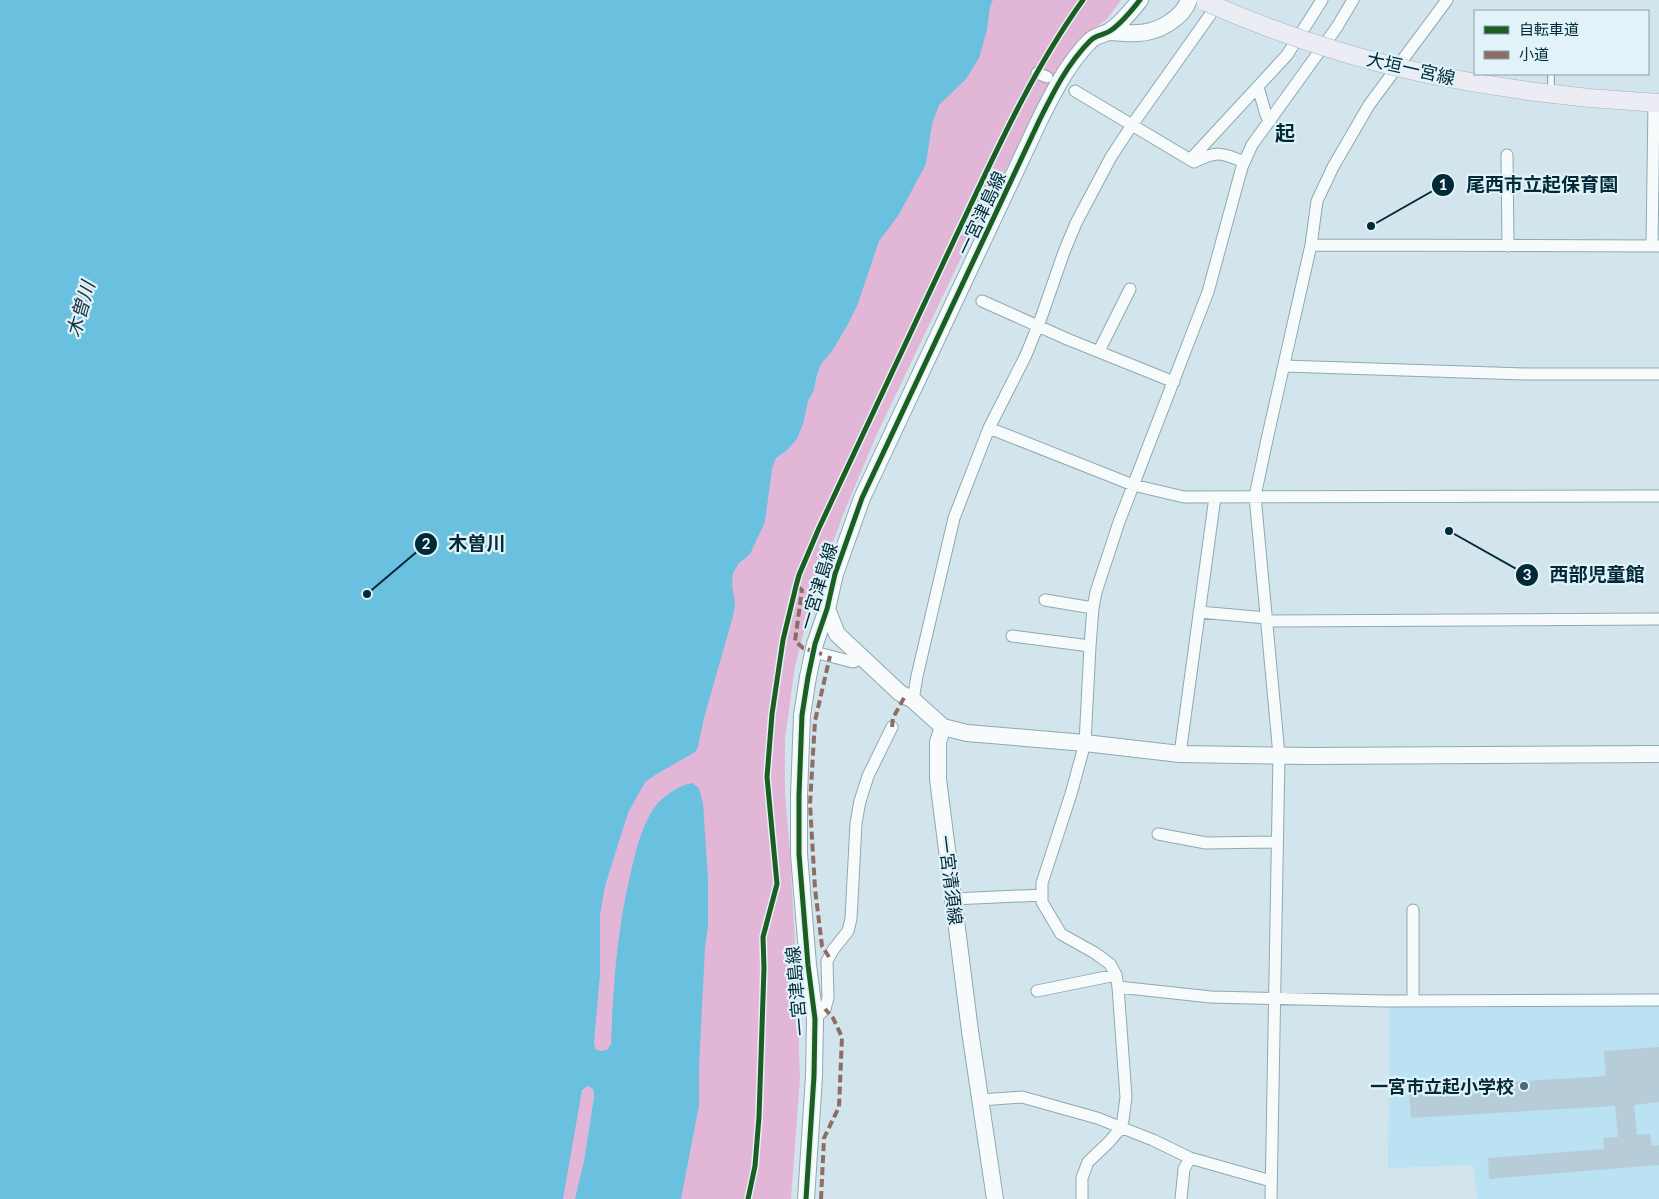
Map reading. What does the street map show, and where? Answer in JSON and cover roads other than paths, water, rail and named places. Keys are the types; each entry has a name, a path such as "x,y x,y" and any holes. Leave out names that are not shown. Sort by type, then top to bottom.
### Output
{"main road":[{"name":"一宮津島線","path":"806,1199 814,1076 815,1019 800,872 798,796 802,715 815,644 827,610 835,574 862,498 1060,79 1076,56 1092,39 1109,32 1140,0"},
{"path":"1109,32 1139,34 1156,30 1204,1"},
{"name":"大垣一宮線","path":"1204,1 1284,33 1363,57 1425,73 1543,93 1656,103"},
{"path":"827,610 838,634 900,693 913,700 943,727 967,734 1180,754 1659,754"},
{"name":"一宮清須線","path":"943,727 938,742 938,779 970,1031 994,1199"}],"street":[{"path":"1190,160 1287,55 1322,0"},
{"path":"1082,1199 1082,1178 1088,1162 1121,1128 1124,1120 1126,1097 1118,987 1116,975 1110,964 1096,953 1061,934 1042,902 1042,883 1085,744 1093,608 1104,567 1133,485 1208,292 1244,162 1252,145 1353,0"},
{"path":"1271,1199 1279,755 1256,496 1311,245 1317,201 1333,167 1369,105 1447,0"},
{"path":"913,700 916,676 954,518 990,428 1039,325 1076,223 1111,157 1132,125 1204,1"},
{"path":"1258,87 1266,115 1270,121"},
{"path":"1075,91 1194,162 1220,153 1244,162"},
{"path":"1311,245 1655,246 1656,103"},
{"path":"1507,155 1508,246"},
{"path":"1099,351 1130,289"},
{"path":"982,301 1174,382"},
{"path":"1284,366 1524,374 1659,374"},
{"path":"990,428 1133,485 1184,497 1659,496"},
{"path":"1180,754 1214,497"},
{"path":"1045,600 1093,608"},
{"path":"1199,612 1267,619 1659,619"},
{"path":"1012,636 1090,646"},
{"path":"822,654 853,662 862,658"},
{"path":"815,1019 825,1009 828,998 827,961 848,931 852,919 856,823 860,802 868,776 892,727"},
{"path":"1158,834 1206,843 1276,842"},
{"path":"953,899 1042,895"},
{"path":"1413,910 1413,1002"},
{"path":"1037,991 1116,975"},
{"path":"1118,987 1210,997 1413,1002 1659,1000"},
{"path":"981,1100 1022,1097 1097,1118 1153,1140 1190,1158 1271,1181"},
{"path":"1181,1199 1184,1169 1190,1158"}],"lane":[{"path":"1543,93 1551,75"}],"water":[{"name":"木曽川","path":"0,0 993,0 990,6 987,30 979,58 966,79 939,105 932,124 926,164 898,216 879,241 857,306 832,351 821,364 797,439 786,451 776,458 772,469 765,522 750,554 739,563 733,573 732,585 735,603 733,616 704,718 698,747 695,752 645,782 628,813 605,886 600,915 600,975 594,1042 595,1049 601,1051 607,1050 611,1044 614,981 619,939 634,859 641,835 655,806 664,797 692,783 699,788 703,803 708,879 708,924 699,1066 699,1105 681,1199 575,1199 584,1161 594,1097 593,1090 588,1086 582,1090 563,1199 0,1199"}],"place":[{"name":"尾西市立起保育園","path":"1371,226"},
{"name":"西部児童館","path":"1449,531"},
{"name":"木曽川","path":"367,594"},
{"name":"一宮市立起小学校","path":"1524,1086"}],"district":[{"name":"起","path":"1285,132"}]}
